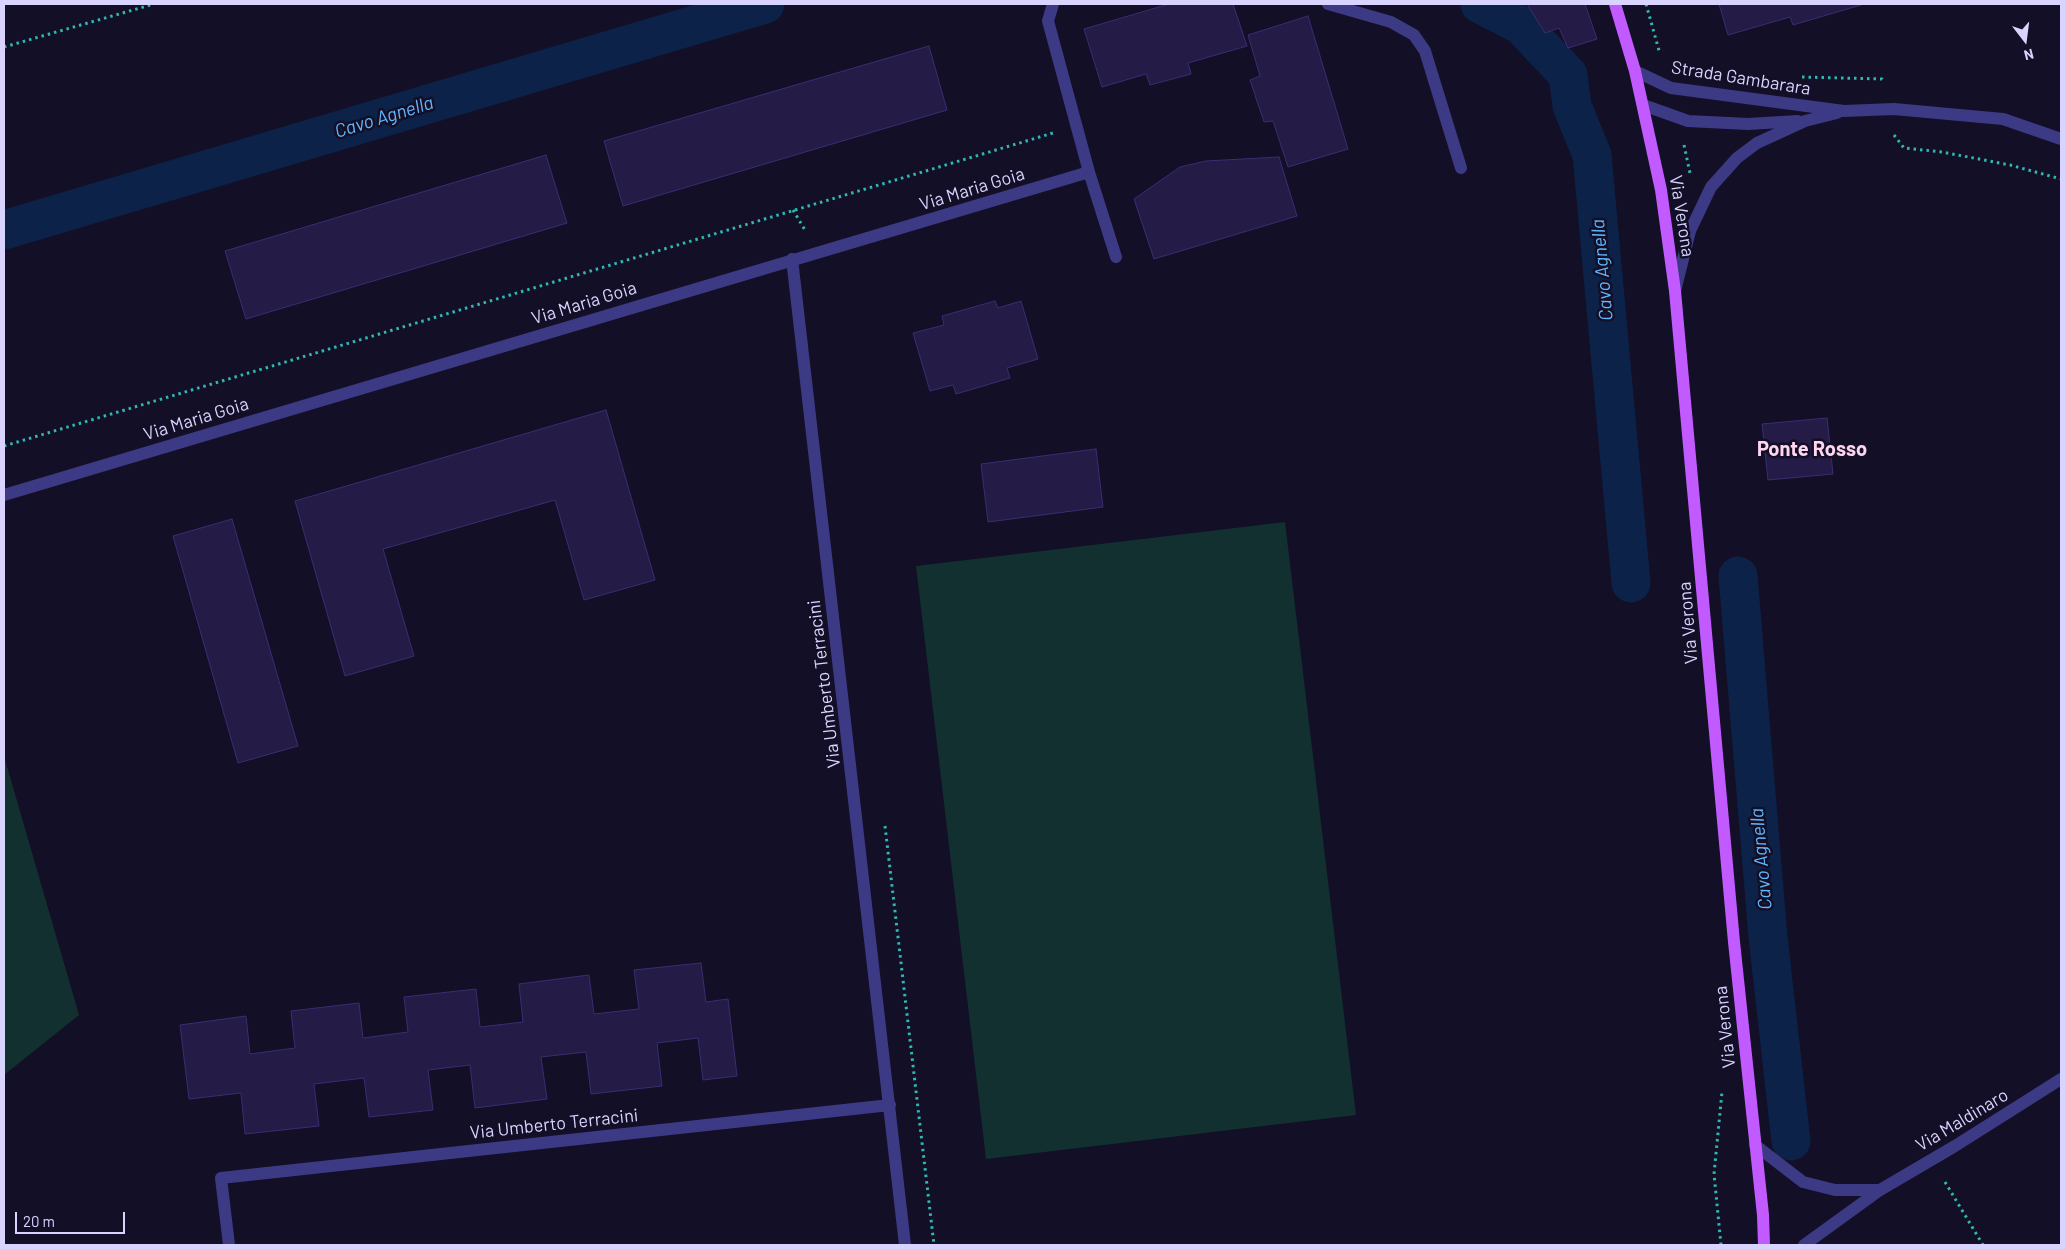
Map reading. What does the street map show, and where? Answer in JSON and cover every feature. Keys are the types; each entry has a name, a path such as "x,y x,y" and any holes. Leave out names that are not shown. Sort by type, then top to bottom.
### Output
{"main road":[{"name":"Via Verona","path":"1615,4 1635,71 1662,190 1675,291 1734,942 1764,1245"}],"street":[{"path":"1053,4 1048,21 1089,172 1116,257"},
{"path":"1328,4 1391,22 1414,35 1425,50 1461,168"},
{"name":"Strada Gambarara","path":"1635,71 1671,88 1844,111 1894,109 2003,119 2061,139"},
{"name":"Strada Gambarara","path":"1643,105 1688,121 1748,124 1805,121"},
{"name":"Strada Gambarara","path":"1675,291 1690,231 1711,186 1737,158 1757,143 1805,121 1844,111"},
{"name":"Via Maria Goia","path":"4,495 1089,172"},
{"name":"Via Umberto Terracini","path":"792,259 905,1245"},
{"name":"Via Maldinaro","path":"1804,1245 1880,1190 2061,1080"},
{"name":"Via Umberto Terracini","path":"229,1245 221,1178 890,1105"},
{"path":"1755,1145 1803,1182 1835,1190 1880,1190"}],"path":[{"path":"4,47 154,4"},
{"path":"4,446 1076,126"},
{"path":"1931,1160 1983,1245"}],"green space":[{"path":"1285,522 1356,1115 986,1159 916,566"},
{"path":"4,756 79,1015 4,1075"}],"building":[{"path":"1169,4 1233,4 1247,46 1188,63 1191,74 1150,85 1146,74 1102,87 1084,29"},
{"path":"1527,4 1585,4 1597,39 1568,48 1559,28 1545,33"},
{"path":"1719,4 1861,5 1793,25 1790,17 1728,35"},
{"path":"1308,16 1348,149 1288,167 1273,121 1264,122 1250,80 1260,76 1248,35"},
{"path":"929,46 947,110 623,206 604,141"},
{"path":"546,155 567,223 246,319 225,251"},
{"path":"1279,157 1297,216 1154,259 1134,199 1180,167 1206,161"},
{"path":"995,301 998,308 1021,301 1038,359 1007,368 1010,378 956,394 953,385 930,391 913,333 944,325 942,316"},
{"path":"606,410 655,580 584,600 555,500 383,549 414,656 345,676 295,501"},
{"path":"1827,418 1833,474 1768,480 1762,424"},
{"path":"1096,449 1103,507 988,522 981,464"},
{"path":"232,519 298,746 238,763 173,536"},
{"path":"701,963 706,1002 728,999 737,1076 703,1080 698,1038 657,1043 662,1086 591,1094 586,1052 541,1057 547,1099 475,1108 470,1065 428,1070 433,1110 369,1117 364,1078 314,1084 319,1126 245,1134 241,1093 189,1099 180,1025 246,1016 250,1054 295,1048 291,1011 359,1003 363,1038 408,1032 404,997 476,989 480,1027 523,1022 519,984 589,975 594,1014 639,1009 634,970"}],"waterway":[{"name":"Cavo Agnella","path":"4,230 765,4"},
{"name":"Cavo Agnella","path":"1480,4 1521,25 1568,75 1572,106 1592,155 1631,583"},
{"name":"Cavo Agnella","path":"1738,576 1768,937 1791,1141"}],"district":[{"name":"Ponte Rosso","path":"1812,449"}]}
